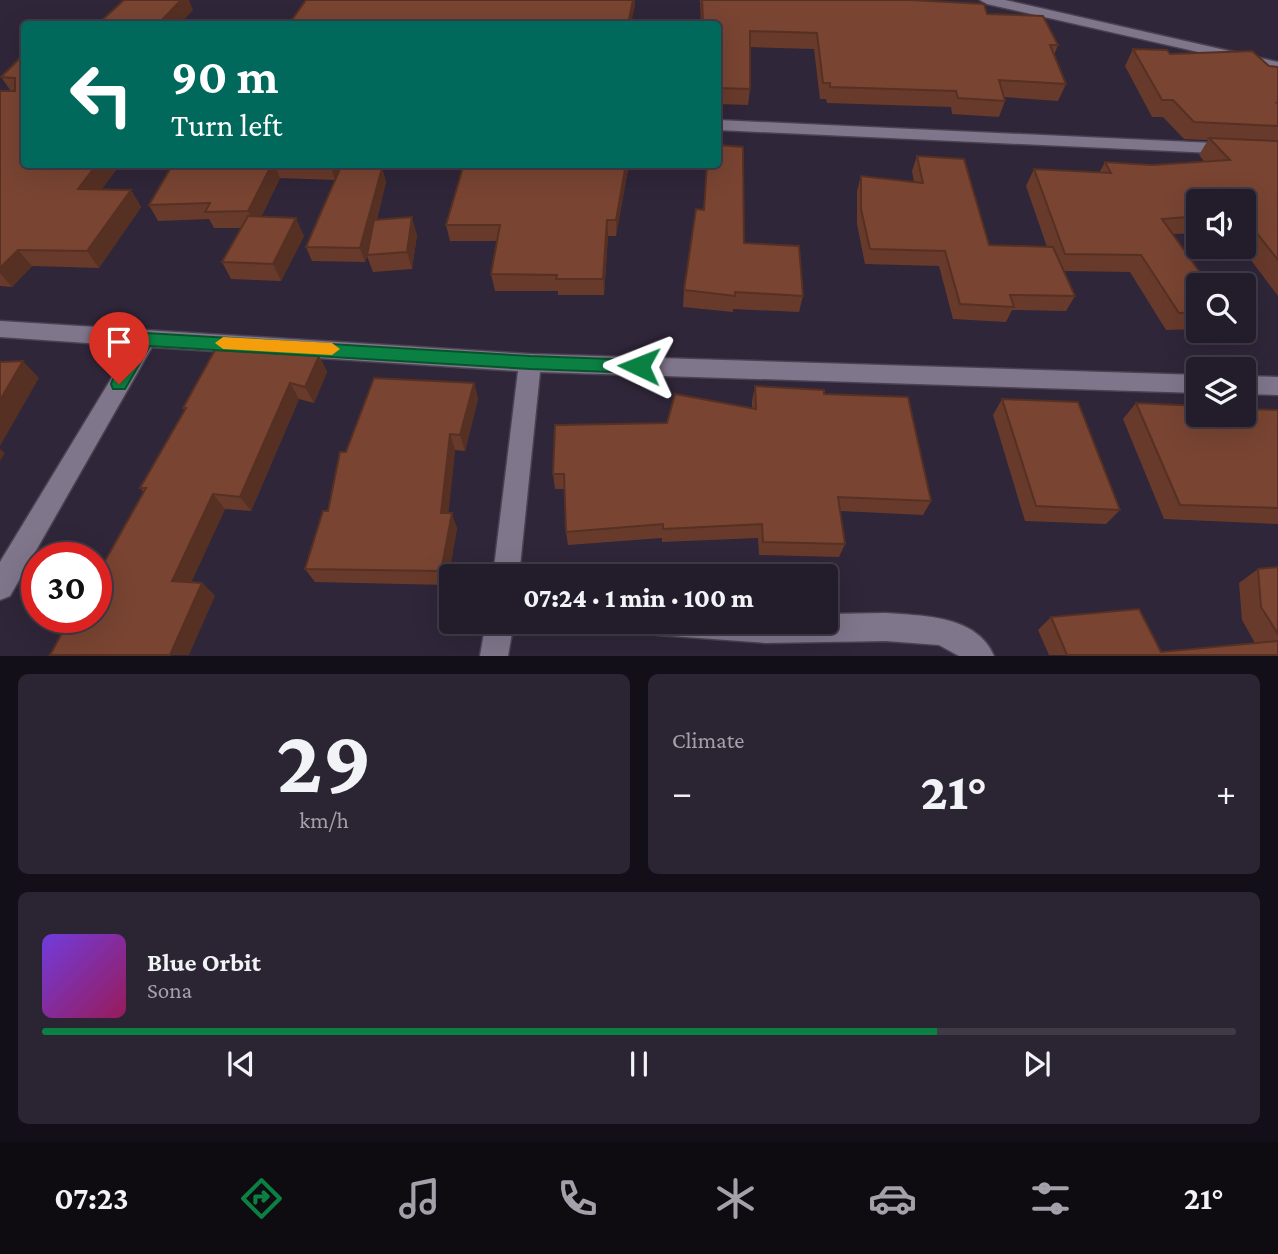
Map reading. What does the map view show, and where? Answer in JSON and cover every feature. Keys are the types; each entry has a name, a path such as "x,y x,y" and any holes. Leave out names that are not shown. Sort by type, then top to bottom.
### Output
{"street":[{"path":"987,0 1278,66"},
{"path":"721,125 1278,151"},
{"path":"0,328 530,363 1186,384"},
{"path":"0,587 146,339"},
{"path":"507,564 530,363"},
{"path":"1256,385 1278,386"},
{"path":"838,627 886,626 942,631 974,648 980,656"},
{"path":"494,656 498,634"}],"building":[{"path":"124,0 181,0 161,21 101,21"},
{"path":"306,0 633,0 629,21 291,21"},
{"path":"702,0 911,0 984,4 987,14 1043,16 1058,45 1050,45 1066,84 999,80 1005,101 958,98 956,91 830,87 830,83 823,83 817,33 750,31 750,89 721,88 721,21 703,21"},
{"path":"1133,49 1167,50 1170,54 1252,51 1269,66 1278,67 1278,126 1194,122 1173,100 1162,100"},
{"path":"21,57 21,168 94,168 78,189 131,190 87,251 18,250 0,268 0,91 15,91 15,78 1,77"},
{"path":"1209,138 1278,141 1278,260 1256,232 1256,189 1186,189 1186,217 1162,219 1186,253 1186,259 1190,259 1200,273 1186,273 1186,313 1179,313 1141,255 1065,254 1034,169 1111,173 1105,162 1152,165 1230,160"},
{"path":"721,145 743,147 744,243 799,246 803,296 735,292 735,296 684,290 696,209 704,210 707,168 721,168"},
{"path":"917,156 964,159 989,245 1053,247 1075,296 1010,295 1014,307 960,304 945,251 870,249 861,209 861,176 923,183"},
{"path":"171,168 270,168 248,211 205,212 210,203 149,205"},
{"path":"340,168 382,168 360,248 306,247"},
{"path":"463,168 625,168 616,220 607,220 603,279 491,274 500,225 446,225"},
{"path":"248,216 296,218 273,264 222,262"},
{"path":"412,217 407,252 367,255 374,220"},
{"path":"215,350 319,356 305,387 290,383 240,497 213,494 172,581 202,583 170,655 50,655 62,633 112,633 112,549 146,488 140,488 186,408 183,408"},
{"path":"23,361 0,400 0,362"},
{"path":"374,378 474,383 460,435 450,434 441,513 452,513 439,571 305,569 323,511 328,511 340,452 346,452"},
{"path":"755,386 824,390 824,394 908,397 931,501 838,497 845,544 763,542 762,524 663,529 663,524 566,532 564,474 553,474 555,425 667,423 675,394 756,409"},
{"path":"1002,399 1078,402 1120,510 1036,506"},
{"path":"1136,403 1186,405 1186,427 1256,427 1256,409 1278,410 1278,508 1180,505"},
{"path":"1278,567 1278,634 1261,607 1258,569"},
{"path":"1139,609 1161,652 1278,641 1278,655 1067,655 1051,617"}],"slow traffic":[{"path":"223,343 332,349"}],"route":[{"path":"119,384 146,339 530,363 639,366"}]}
